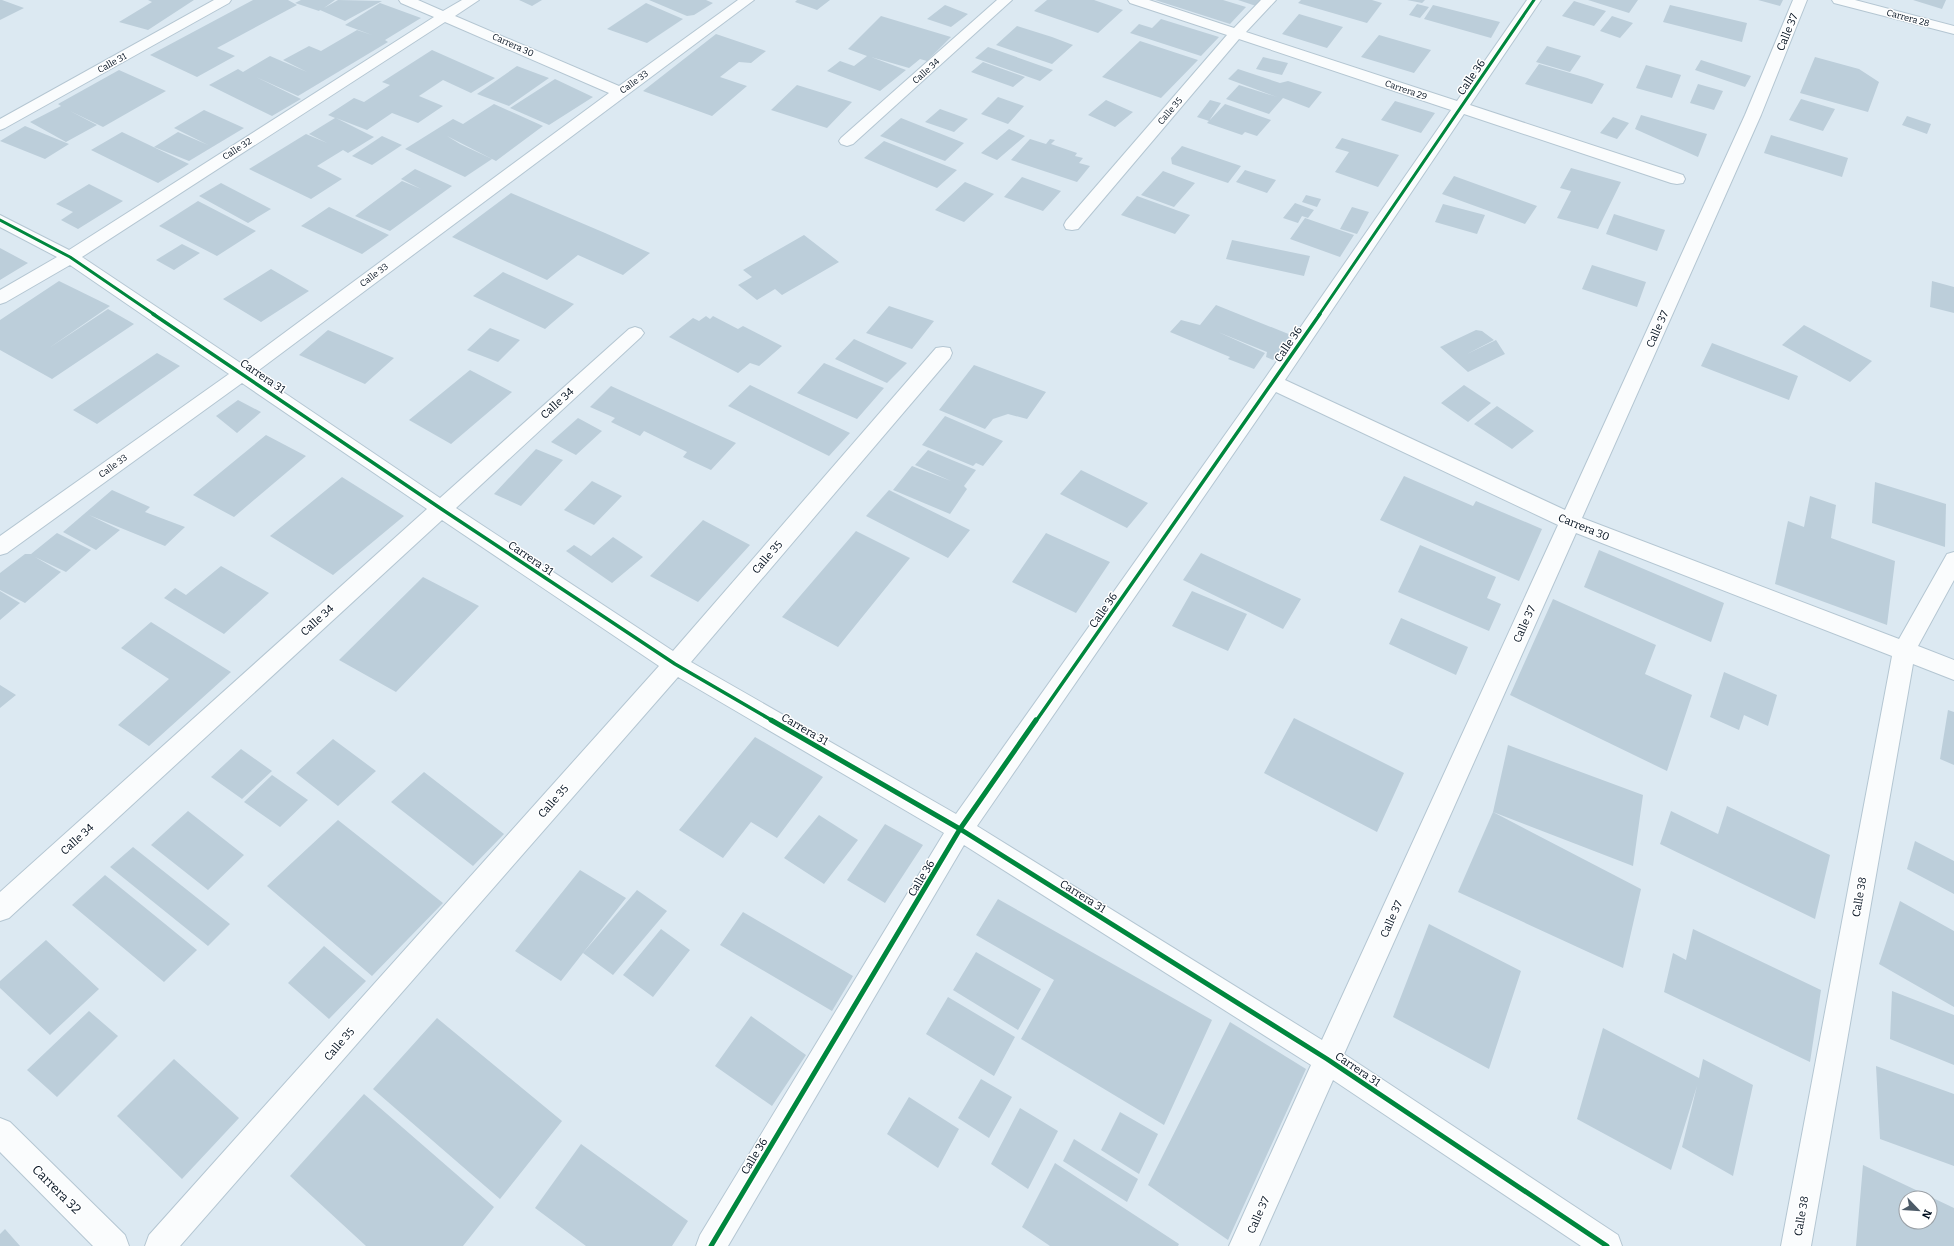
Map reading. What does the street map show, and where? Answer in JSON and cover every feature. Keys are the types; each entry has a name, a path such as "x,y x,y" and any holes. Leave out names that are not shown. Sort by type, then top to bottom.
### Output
{"street":[{"name":"Calle 31","path":"0,125 224,0"},
{"name":"Carrera 30","path":"406,0 620,92"},
{"name":"Calle 32","path":"0,298 70,257 472,0"},
{"name":"Calle 33","path":"0,548 243,373 620,92 747,0"},
{"name":"Calle 34","path":"847,141 1005,0"},
{"name":"Carrera 29","path":"1135,0 1461,109 1677,179"},
{"name":"Calle 35","path":"1072,224 1236,34 1269,0"},
{"name":"Calle 36","path":"711,1246 960,829 1273,382 1461,109 1534,0"},
{"name":"Calle 37","path":"1244,1246 1750,122 1800,0"},
{"name":"Carrera 28","path":"1839,0 1954,30"},
{"name":"Carrera 31","path":"0,220 70,257 440,508 675,664 960,829 1327,1059 1607,1246"},
{"name":"Calle 34","path":"0,909 440,508 635,333"},
{"name":"Calle 35","path":"160,1246 675,664 943,354"},
{"name":"Carrera 30","path":"1273,382 1570,522 1954,670"},
{"name":"Calle 38","path":"1796,1246 1904,650 1954,560"},
{"name":"Carrera 32","path":"0,1132 114,1246"}],"building":[{"path":"0,0 2,0 24,8 0,20"},
{"path":"148,0 194,0 148,30 119,22 152,2"},
{"path":"253,0 288,0 297,5 217,48 235,56 197,77 150,55"},
{"path":"301,0 335,0 324,8 338,0 382,1 345,21 320,10 319,11 295,3"},
{"path":"519,0 542,0 532,6"},
{"path":"649,0 706,0 713,3 694,15 687,16"},
{"path":"797,0 830,0 817,10 795,2"},
{"path":"1047,0 1094,0 1123,10 1098,33 1034,11"},
{"path":"1155,0 1223,0 1246,7 1230,24"},
{"path":"1238,0 1261,0 1256,6"},
{"path":"1301,0 1372,0 1382,3 1367,23 1298,3"},
{"path":"1407,0 1425,0 1422,3"},
{"path":"1588,0 1638,0 1629,13"},
{"path":"1758,0 1783,0 1780,6"},
{"path":"1913,0 1946,0 1942,9"},
{"path":"1574,1 1606,11 1594,26 1562,16"},
{"path":"380,3 421,18 385,40 388,42 298,96 256,77 301,99 272,116 209,85 238,69 243,72 270,56 307,72 283,60 309,46 321,51 357,30 372,35 345,25"},
{"path":"646,3 683,19 647,43 607,29"},
{"path":"1417,4 1429,7 1420,18 1409,15"},
{"path":"945,5 968,14 951,27 927,19"},
{"path":"1433,5 1500,22 1491,38 1424,19"},
{"path":"1670,5 1747,23 1742,42 1663,22"},
{"path":"1299,14 1343,27 1327,48 1282,34"},
{"path":"881,16 951,37 927,61 920,59 909,68 871,57 906,70 880,91 827,71 840,61 854,66 867,56 848,49"},
{"path":"1612,16 1633,23 1620,38 1600,31"},
{"path":"1161,19 1219,37 1201,56 1130,33 1139,24 1152,28"},
{"path":"1017,26 1073,45 1052,64 996,45"},
{"path":"716,34 766,51 751,63 739,62 720,77 747,86 712,116 643,91"},
{"path":"1379,35 1431,50 1414,73 1361,57"},
{"path":"1140,41 1198,60 1161,98 1102,77"},
{"path":"1547,46 1581,56 1570,72 1536,62"},
{"path":"988,47 1053,70 1040,81 975,58"},
{"path":"432,50 495,78 471,93 443,80 419,96 443,106 418,123 392,113 367,130 336,118 374,137 348,153 343,150 317,166 342,179 311,199 249,169 306,134 327,143 309,134 335,118 328,115 354,98 364,102 390,85 382,82"},
{"path":"1263,57 1288,63 1282,75 1256,69"},
{"path":"1815,57 1859,69 1879,82 1868,112 1800,93"},
{"path":"1701,60 1751,76 1745,87 1695,70"},
{"path":"983,62 1025,77 1013,87 971,72"},
{"path":"1539,64 1604,84 1592,104 1525,84"},
{"path":"1646,65 1681,75 1672,98 1636,88"},
{"path":"517,66 549,78 509,106 477,94"},
{"path":"1238,69 1280,83 1288,81 1322,92 1309,108 1283,98 1269,114 1226,99 1239,85 1277,97 1228,79"},
{"path":"119,70 166,91 103,127 70,111 97,125 66,142 30,122 61,106 58,104"},
{"path":"555,79 593,97 549,125 510,108"},
{"path":"1698,84 1723,91 1714,110 1690,103"},
{"path":"797,85 852,102 827,128 771,110"},
{"path":"998,97 1024,106 1008,124 981,114"},
{"path":"1801,99 1835,109 1823,131 1789,120"},
{"path":"1106,100 1133,112 1115,127 1088,115"},
{"path":"1210,100 1221,103 1209,121 1197,117"},
{"path":"1395,101 1435,113 1421,133 1381,120"},
{"path":"494,104 543,126 496,161 447,136 460,144 492,159 465,177 405,149 453,119 463,124"},
{"path":"1225,104 1271,120 1257,136 1245,132 1242,135 1207,123"},
{"path":"940,109 968,119 954,132 925,122"},
{"path":"204,110 244,128 189,161 154,147 178,132 208,145 174,128"},
{"path":"1641,115 1707,134 1698,157 1635,129"},
{"path":"1907,116 1931,124 1927,134 1902,125"},
{"path":"1613,117 1629,123 1617,139 1600,133"},
{"path":"901,118 964,143 945,161 880,136"},
{"path":"25,126 69,144 45,159 0,141"},
{"path":"1009,129 1025,136 997,160 981,153"},
{"path":"122,132 189,164 158,183 91,150"},
{"path":"1771,135 1848,158 1842,177 1764,153"},
{"path":"382,136 402,145 372,165 352,156"},
{"path":"1342,138 1399,155 1378,187 1335,172 1349,152 1335,148"},
{"path":"1030,139 1046,144 1050,139 1055,140 1051,144 1077,153 1075,156 1083,158 1079,163 1090,166 1077,182 1011,160"},
{"path":"884,141 957,170 937,188 864,158"},
{"path":"1182,146 1241,166 1228,183 1172,164 1171,158"},
{"path":"1571,168 1621,182 1598,229 1557,218 1571,191 1560,188"},
{"path":"415,169 452,186 390,231 355,216 402,181 421,189 401,179"},
{"path":"1245,170 1276,180 1267,193 1236,182"},
{"path":"1163,171 1195,183 1174,207 1141,195"},
{"path":"1454,176 1537,206 1525,224 1442,194"},
{"path":"1022,177 1061,191 1043,211 1004,197"},
{"path":"965,182 994,194 964,222 935,210"},
{"path":"221,183 271,209 248,223 199,196"},
{"path":"89,184 123,201 78,229 61,220 73,212 56,204"},
{"path":"511,193 650,253 623,275 578,255 547,280 452,237"},
{"path":"1306,195 1321,199 1317,207 1302,202"},
{"path":"1137,196 1190,215 1175,234 1121,215"},
{"path":"198,201 256,231 217,256 159,226"},
{"path":"1295,203 1314,210 1308,218 1302,216 1298,223 1283,218"},
{"path":"1443,204 1485,215 1477,234 1435,222"},
{"path":"329,207 389,235 362,254 301,226"},
{"path":"1352,207 1369,212 1357,234 1340,229"},
{"path":"1614,214 1665,230 1657,251 1606,234"},
{"path":"1305,218 1354,235 1340,257 1290,239"},
{"path":"804,235 839,262 782,295 775,289 757,300 738,285 752,277 743,270"},
{"path":"1232,240 1310,256 1304,276 1226,259"},
{"path":"182,244 200,253 174,270 156,260"},
{"path":"0,248 28,263 0,280"},
{"path":"1592,265 1646,282 1637,307 1582,289"},
{"path":"271,269 309,291 261,322 223,299"},
{"path":"503,272 574,304 545,329 473,296"},
{"path":"59,281 110,306 49,348 108,309 134,324 52,379 0,350 0,320"},
{"path":"1932,281 1954,287 1954,313 1930,307"},
{"path":"1216,305 1291,335 1273,360 1266,357 1267,352 1218,332 1265,353 1254,369 1228,359 1230,357 1170,332 1181,320 1200,325"},
{"path":"889,306 934,321 912,349 866,333"},
{"path":"706,316 710,319 713,316 738,329 743,326 782,346 759,366 750,363 738,373 669,337 693,318 699,321"},
{"path":"1804,325 1872,361 1850,382 1782,345"},
{"path":"490,328 520,340 498,362 467,350"},
{"path":"328,330 394,358 365,384 299,355"},
{"path":"1476,330 1482,331 1494,340 1467,354 1496,340 1505,354 1468,372 1440,347"},
{"path":"854,339 907,363 887,383 835,359"},
{"path":"1712,343 1798,376 1789,400 1701,366"},
{"path":"157,353 180,366 97,424 73,410"},
{"path":"824,363 884,388 857,419 797,393"},
{"path":"974,365 1046,392 1027,419 1008,414 993,419 985,429 939,410"},
{"path":"470,370 512,392 451,444 409,420"},
{"path":"750,385 850,433 829,456 728,406"},
{"path":"1464,385 1491,403 1468,422 1441,403"},
{"path":"611,386 736,443 711,470 683,457 687,452 644,431 640,436 611,422 615,418 590,407"},
{"path":"238,400 261,412 237,433 216,416"},
{"path":"1497,406 1534,431 1512,449 1474,424"},
{"path":"945,416 1003,441 983,466 976,463 973,466 922,445"},
{"path":"578,418 602,431 576,455 551,442"},
{"path":"266,435 306,456 234,517 193,495"},
{"path":"536,449 563,460 521,506 494,494"},
{"path":"928,450 976,470 964,486 967,489 950,514 893,490 912,466 951,481 915,465"},
{"path":"1081,470 1148,503 1127,528 1060,494"},
{"path":"1404,476 1473,506 1476,501 1542,529 1519,581 1380,520"},
{"path":"342,477 404,516 333,575 270,536"},
{"path":"592,481 622,496 594,525 564,510"},
{"path":"1875,482 1946,504 1945,547 1872,523"},
{"path":"112,490 150,507 145,512 185,527 165,546 89,515 120,530 96,550 63,532"},
{"path":"889,490 970,530 948,558 866,516"},
{"path":"1810,496 1836,505 1831,538 1895,561 1887,625 1775,584 1788,521 1804,527"},
{"path":"703,520 750,545 698,602 650,576"},
{"path":"856,531 910,558 838,647 782,617"},
{"path":"57,533 91,550 66,572 35,557 61,572 25,603 0,590 0,573 25,554 31,554"},
{"path":"1046,533 1110,562 1076,613 1012,582"},
{"path":"613,537 643,557 612,583 566,551 574,545 591,556"},
{"path":"1420,545 1496,577 1487,598 1501,604 1489,631 1398,592"},
{"path":"1599,550 1724,603 1711,642 1584,587"},
{"path":"1201,553 1301,599 1283,629 1183,580"},
{"path":"221,566 269,593 224,634 164,598 175,588 186,595"},
{"path":"423,577 479,606 396,692 339,660"},
{"path":"0,591 20,603 0,620"},
{"path":"1192,591 1247,614 1228,651 1172,626"},
{"path":"1553,599 1656,645 1645,674 1692,695 1667,771 1510,695"},
{"path":"1401,618 1468,647 1456,675 1389,644"},
{"path":"151,622 231,672 149,746 118,725 169,679 121,648"},
{"path":"1724,672 1777,695 1768,726 1744,715 1739,730 1710,717"},
{"path":"0,685 16,695 0,708"},
{"path":"1948,710 1954,712 1954,765 1940,759"},
{"path":"1294,718 1404,773 1377,832 1264,773"},
{"path":"755,737 823,777 777,838 751,822 723,858 679,830"},
{"path":"333,739 376,771 338,806 296,773"},
{"path":"1508,745 1643,795 1633,866 1493,812"},
{"path":"241,749 272,771 242,799 211,777"},
{"path":"424,772 504,834 473,866 391,802"},
{"path":"272,775 308,800 280,827 244,802"},
{"path":"1727,806 1830,855 1815,919 1660,844 1671,811 1718,834"},
{"path":"188,811 244,855 208,890 151,845"},
{"path":"1493,812 1641,889 1623,968 1458,892"},
{"path":"819,815 858,840 824,884 784,858"},
{"path":"338,820 443,903 372,976 267,886"},
{"path":"885,824 923,845 885,903 847,880"},
{"path":"1915,841 1954,861 1954,894 1907,869"},
{"path":"133,847 230,924 208,946 110,867"},
{"path":"580,870 626,898 561,981 515,951"},
{"path":"105,875 197,950 164,982 72,905"},
{"path":"637,890 667,911 613,975 583,953"},
{"path":"998,899 1212,1020 1164,1125 1021,1039 1054,980 976,935"},
{"path":"1900,901 1954,931 1954,1007 1879,964"},
{"path":"743,912 853,976 832,1011 720,945"},
{"path":"1429,924 1521,971 1489,1069 1393,1017"},
{"path":"661,929 690,950 653,997 623,975"},
{"path":"1693,929 1821,990 1810,1062 1664,992 1673,953 1686,960"},
{"path":"46,940 99,989 50,1035 0,988 0,981"},
{"path":"324,946 366,981 329,1019 288,983"},
{"path":"976,952 1041,989 1018,1030 953,990"},
{"path":"1892,991 1954,1015 1954,1065 1890,1039"},
{"path":"948,997 1015,1037 994,1076 926,1034"},
{"path":"89,1011 118,1036 57,1097 27,1070"},
{"path":"751,1016 806,1055 772,1106 715,1066"},
{"path":"437,1018 562,1121 500,1199 373,1089"},
{"path":"1230,1022 1306,1069 1228,1240 1148,1185"},
{"path":"1603,1028 1699,1078 1703,1059 1753,1085 1733,1176 1682,1147 1697,1086 1671,1170 1577,1119"},
{"path":"174,1059 239,1118 182,1179 117,1116"},
{"path":"1876,1066 1954,1094 1954,1166 1880,1139"},
{"path":"981,1079 1012,1097 989,1138 958,1118"},
{"path":"364,1094 494,1207 463,1246 366,1246 290,1176"},
{"path":"909,1097 959,1129 938,1168 887,1134"},
{"path":"1020,1108 1058,1131 1028,1189 991,1164"},
{"path":"1120,1112 1158,1134 1139,1174 1101,1150"},
{"path":"1074,1139 1138,1179 1127,1202 1063,1161"},
{"path":"581,1144 688,1221 672,1246 586,1246 535,1208"},
{"path":"1055,1163 1179,1244 1178,1246 1050,1246 1022,1227"},
{"path":"1863,1165 1916,1190 1898,1190 1898,1230 1938,1230 1938,1200 1954,1208 1954,1246 1856,1246"},
{"path":"5,1229 20,1246 0,1246 0,1234"}],"cycle path":[{"path":"711,1246 960,829 1273,382 1534,0"},
{"path":"0,220 70,257 440,508 675,664 960,829 1327,1059 1607,1246"}]}
